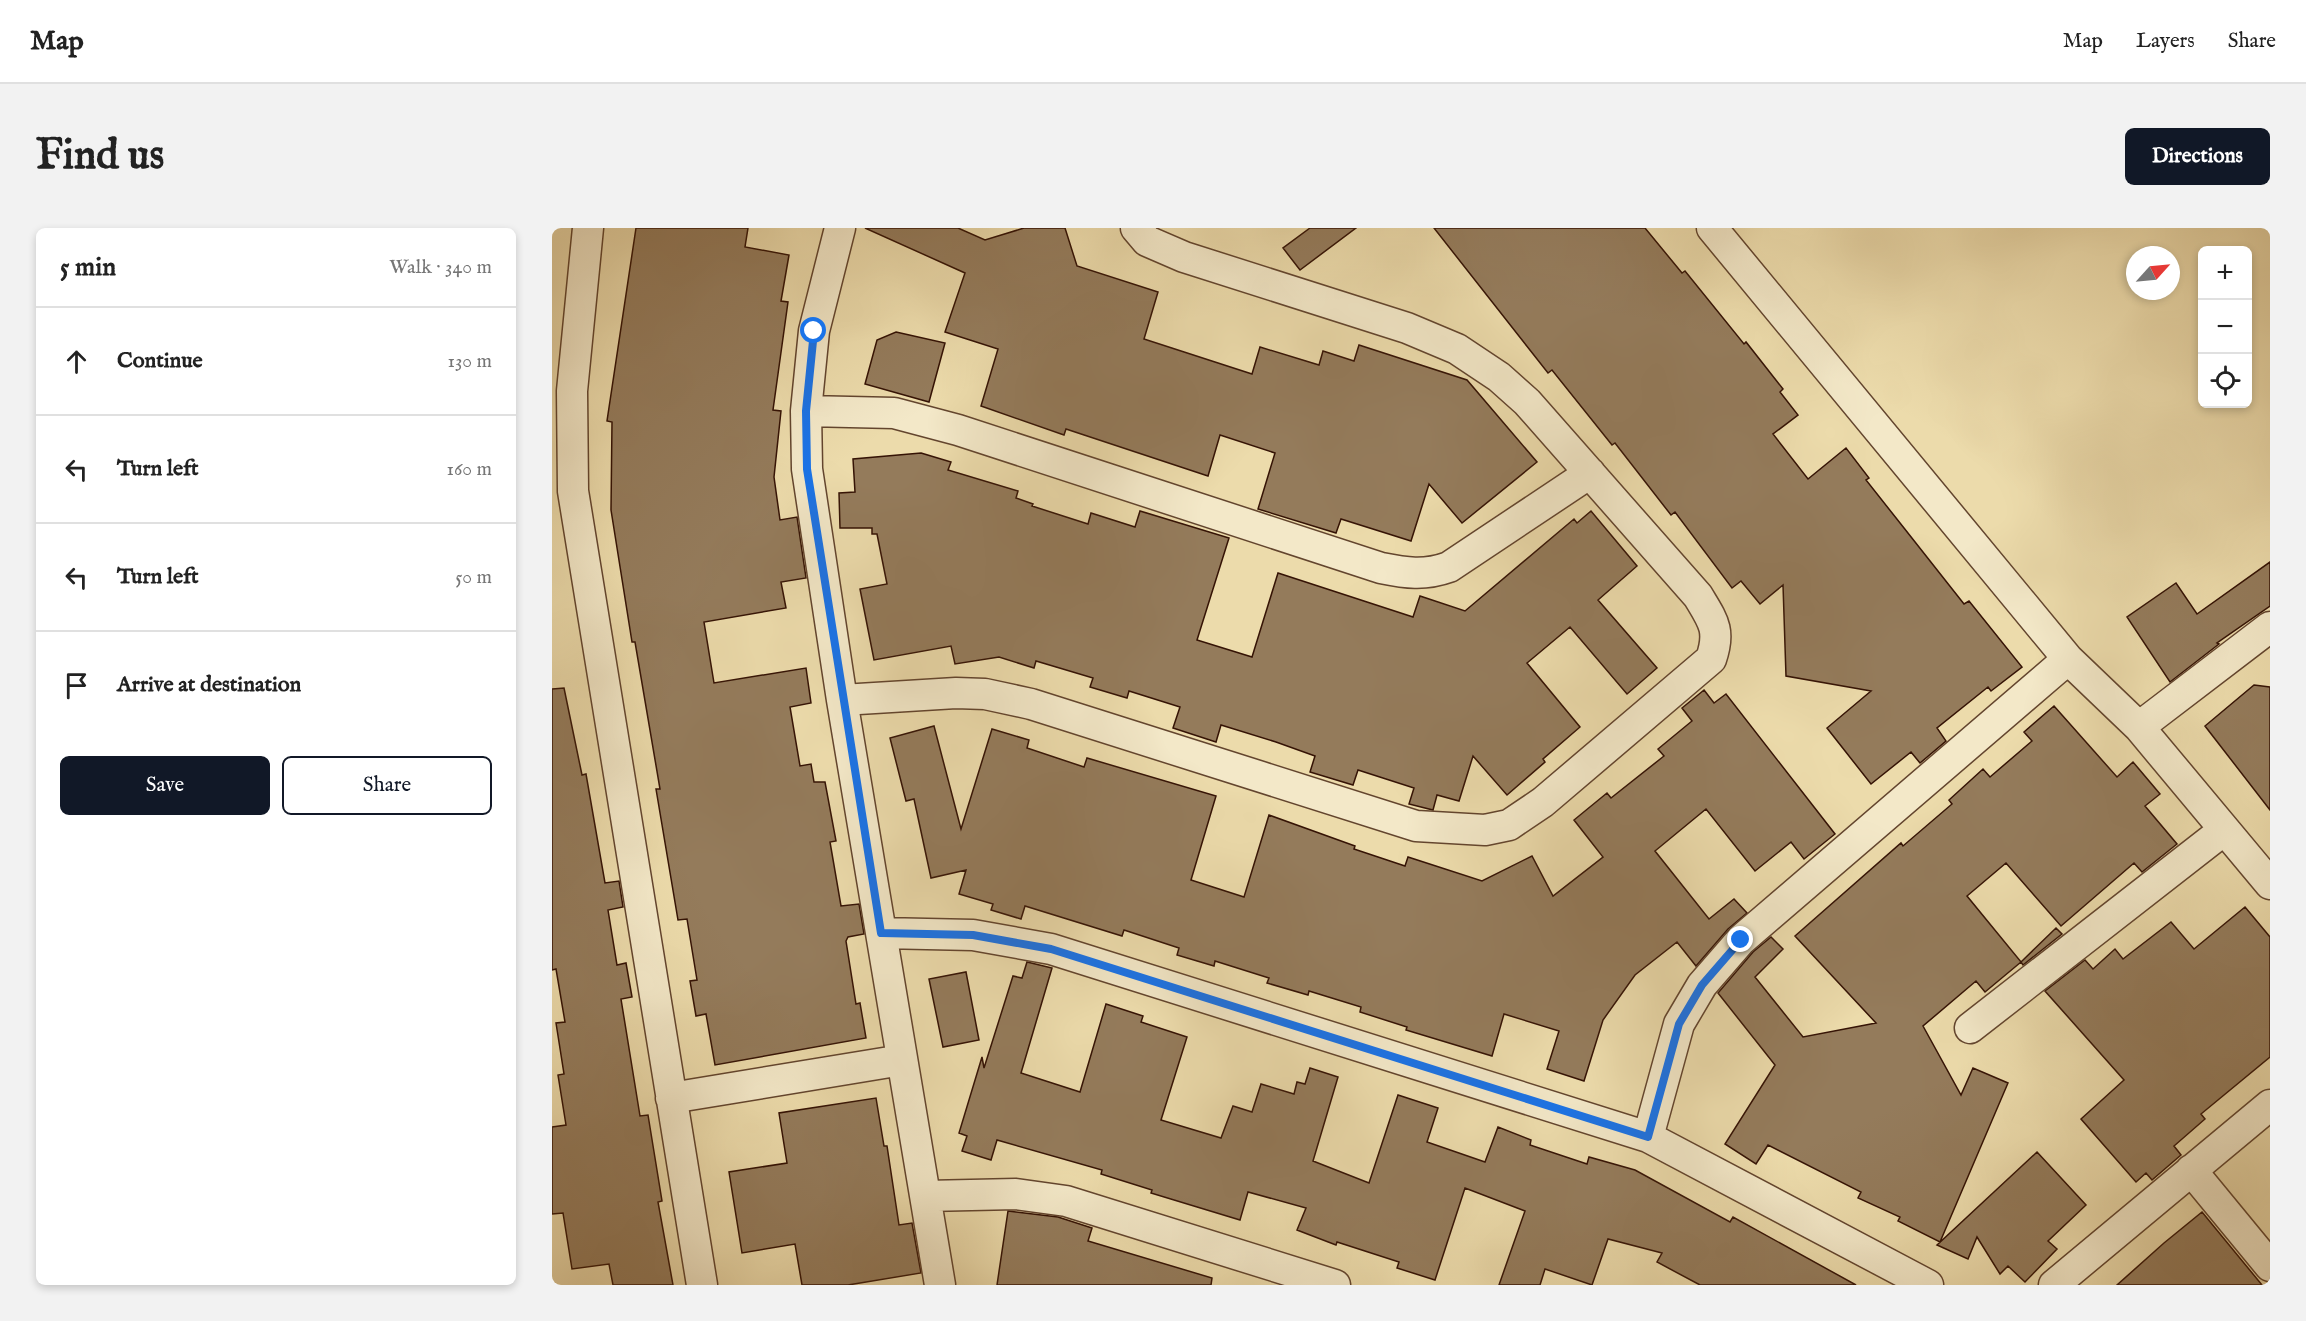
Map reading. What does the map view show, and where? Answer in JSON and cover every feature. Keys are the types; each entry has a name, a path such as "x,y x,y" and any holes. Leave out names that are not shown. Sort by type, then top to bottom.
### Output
{"street":[{"path":"588,228 572,391 573,491 702,1285"},
{"path":"840,228 814,331 806,411 807,469 842,700 940,1285"},
{"path":"842,700 957,693 985,694 1031,704 1416,826 1485,830 1509,825 1543,802 1711,659 1718,641 1712,619 1698,596 1590,473 1500,377 1457,349 1407,328 1184,257 1147,241 1136,228"},
{"path":"1712,228 2068,659 2139,727 2270,884"},
{"path":"806,411 894,413 958,430 1381,568 1414,574 1432,573 1449,567 1590,473"},
{"path":"2139,727 2270,627"},
{"path":"1648,1137 1679,1024 1702,985 1741,940 2068,659"},
{"path":"1970,1028 2224,830"},
{"path":"881,933 973,935 1051,949 1648,1137 1928,1285"},
{"path":"671,1098 902,1060"},
{"path":"2054,1285 2270,1105"},
{"path":"2191,1170 2270,1266"},
{"path":"926,1196 1016,1194 1066,1201 1335,1285"}],"building":[{"path":"636,228 748,228 745,247 789,255 781,301 788,302 773,410 781,411 774,477 780,520 797,517 806,578 781,582 786,608 704,622 714,683 806,668 811,703 790,707 800,766 811,764 814,782 825,782 836,841 830,842 841,906 859,904 864,934 848,937 846,941 856,1004 860,1003 866,1038 715,1065 706,1014 696,1016 690,981 697,980 687,919 678,920 656,789 660,789 635,642 632,642 611,510 612,422 607,421"},
{"path":"865,228 958,228 985,240 1024,228 1065,228 1077,266 1158,292 1144,339 1252,374 1260,347 1319,365 1323,351 1354,361 1359,345 1467,380 1537,462 1462,523 1429,484 1411,541 1341,519 1336,533 1258,509 1275,453 1220,435 1208,476 1066,429 1064,435 981,406 998,349 945,332 965,273"},
{"path":"1310,228 1356,228 1300,270 1283,248"},
{"path":"1434,228 1645,228 1682,273 1685,271 1744,344 1746,342 1783,389 1780,392 1798,415 1773,434 1808,479 1846,448 1869,478 1866,480 1964,604 1969,601 2022,667 1991,691 1988,687 1937,728 1946,741 1920,763 1911,752 1871,784 1827,728 1871,691 1786,676 1783,585 1760,604 1741,581 1732,588 1675,512 1671,515 1615,443 1612,445 1552,370 1548,373"},
{"path":"896,332 945,343 929,402 865,384 877,340"},
{"path":"921,453 951,462 948,470 1018,491 1016,498 1033,504 1032,506 1088,524 1091,513 1135,527 1140,511 1229,538 1197,640 1252,657 1278,573 1413,617 1420,596 1465,611 1574,519 1577,523 1591,511 1637,566 1598,600 1657,668 1627,694 1570,627 1527,663 1580,727 1543,759 1545,762 1507,795 1473,756 1459,801 1437,795 1433,810 1409,804 1414,788 1358,770 1353,785 1310,772 1315,756 1276,742 1221,725 1216,742 1173,728 1180,707 1129,691 1127,698 1090,687 1093,678 1036,661 1034,668 999,657 955,664 951,646 874,660 860,589 887,584 877,534 872,534 872,528 840,528 839,493 855,492 853,459"},
{"path":"2270,562 2270,606 2217,643 2219,644 2170,682 2127,617 2176,583 2197,614"},
{"path":"2254,685 2270,687 2270,810 2205,726"},
{"path":"564,688 582,775 586,774 605,883 619,881 623,907 608,910 617,965 626,963 632,997 621,999 640,1116 648,1115 662,1201 658,1202 673,1285 613,1285 609,1264 572,1269 563,1213 552,1214 552,1127 566,1125 558,1075 564,1074 556,1023 565,1022 556,969 552,970 552,689"},
{"path":"1704,690 1714,703 1726,694 1835,834 1804,859 1791,842 1755,871 1706,809 1655,851 1709,919 1734,899 1747,913 1728,929 1696,966 1677,942 1635,975 1603,1020 1584,1081 1547,1069 1559,1031 1504,1014 1492,1056 1406,1030 1407,1027 1360,1012 1361,1007 1309,991 1308,995 1267,983 1269,978 1215,961 1214,966 1177,955 1179,948 1124,930 1122,936 1025,906 1021,919 991,910 993,904 959,894 966,870 931,878 914,799 906,801 890,738 934,726 961,829 992,729 1029,740 1027,748 1084,767 1087,758 1216,796 1191,880 1244,897 1269,815 1355,846 1354,849 1405,866 1408,857 1482,881 1532,856 1553,896 1603,857 1574,820 1607,793 1611,798 1664,756 1658,749 1692,721 1682,708"},
{"path":"2054,706 2117,777 2133,762 2160,794 2145,806 2177,844 2142,872 2134,863 2061,926 2006,863 1967,896 2021,962 1985,992 1976,981 1923,1026 1961,1095 1973,1068 2008,1083 1940,1242 1898,1221 1900,1217 1858,1198 1861,1192 1768,1145 1756,1164 1725,1144 1775,1065 1718,993 1753,952 1771,937 1783,949 1755,977 1803,1037 1876,1023 1795,936 1901,843 1903,846 1952,804 1949,800 1983,769 1990,777 2032,741 2024,732"},
{"path":"2245,907 2270,937 2270,1057 2201,1114 2205,1119 2174,1146 2181,1155 2152,1180 2146,1173 2136,1182 2081,1119 2124,1080 2045,991 2085,960 2093,969 2115,949 2123,959 2171,922 2194,949"},
{"path":"2056,928 2062,934 2023,965 2021,962"},
{"path":"1027,962 1052,968 1021,1073 1080,1092 1106,1004 1143,1016 1141,1022 1187,1037 1161,1120 1221,1138 1233,1106 1252,1112 1261,1084 1294,1094 1297,1082 1305,1084 1310,1068 1338,1077 1313,1161 1369,1183 1398,1095 1438,1108 1427,1142 1485,1162 1498,1127 1531,1140 1530,1145 1587,1164 1589,1157 1635,1170 1730,1222 1733,1217 1856,1285 1700,1285 1657,1262 1662,1253 1608,1239 1592,1285 1545,1269 1540,1285 1499,1285 1525,1211 1465,1188 1435,1280 1397,1268 1399,1262 1337,1242 1336,1245 1297,1230 1306,1208 1248,1192 1240,1220 1151,1193 1152,1190 1101,1174 1102,1170 997,1140 991,1160 962,1151 967,1136 959,1133 982,1057 984,1068 1013,976 1022,978"},
{"path":"966,972 979,1040 943,1047 929,979"},
{"path":"876,1098 884,1146 887,1146 899,1225 912,1223 921,1273 848,1285 802,1285 795,1244 742,1253 729,1172 787,1163 779,1113"},
{"path":"2037,1152 2086,1205 2048,1241 2057,1249 2025,1282 2008,1266 2000,1274 1977,1237 1968,1259 1937,1245"},
{"path":"1008,1211 1058,1217 1092,1228 1088,1241 1212,1278 1211,1285 997,1285"},
{"path":"2202,1212 2262,1285 2117,1285 2164,1243"}],"route":[{"path":"814,331 806,411 807,469 842,700 881,933 973,935 1051,949 1648,1137 1679,1024 1702,985 1741,940"}]}
